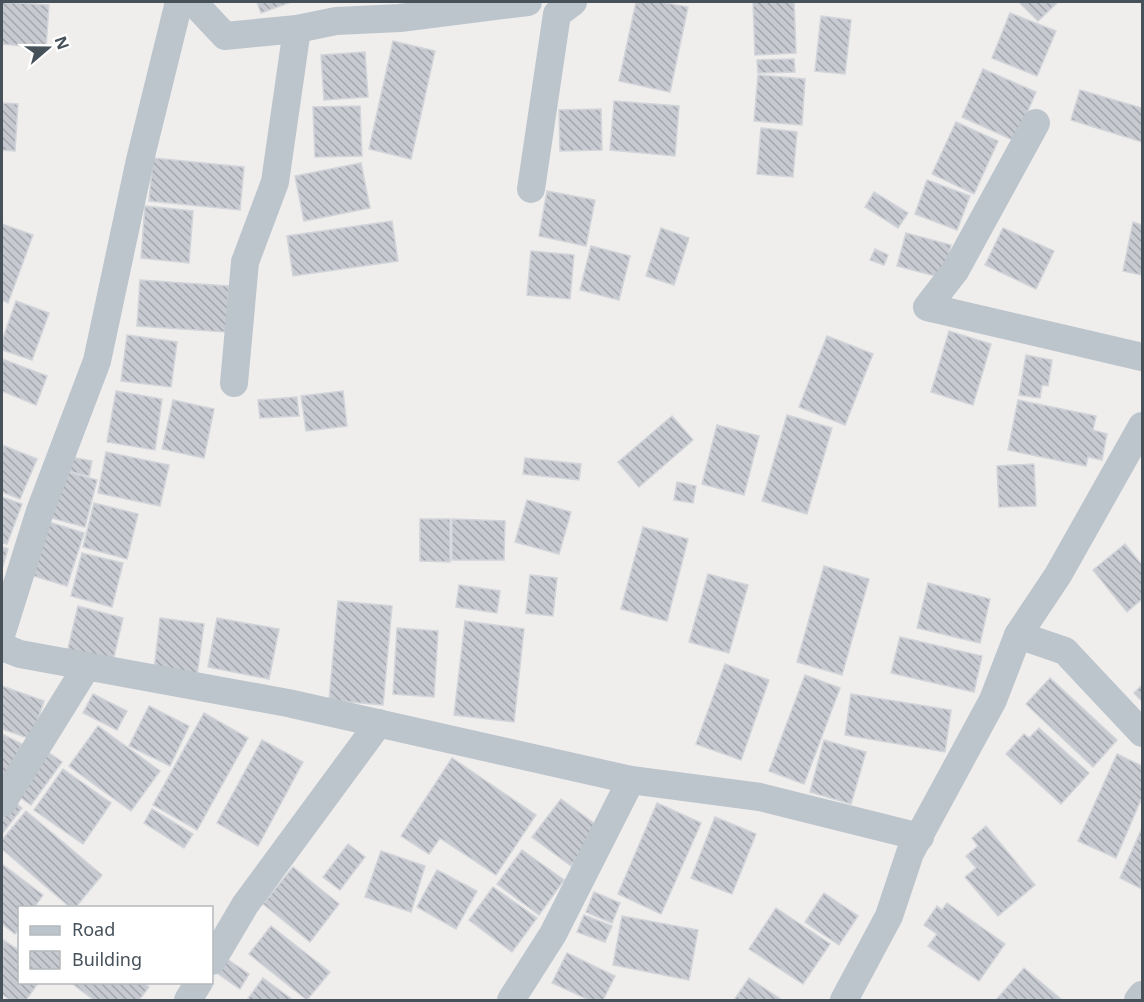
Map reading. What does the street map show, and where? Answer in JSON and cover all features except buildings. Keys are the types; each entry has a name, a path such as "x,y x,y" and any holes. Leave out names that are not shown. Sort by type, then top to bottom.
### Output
{"street":[{"path":"2,632 40,511 97,361 140,160 180,2"},
{"path":"193,2 225,36 297,29 339,11 400,18 528,2"},
{"path":"531,189 557,14 573,2"},
{"path":"234,382 245,262 275,182 297,29"},
{"path":"1036,123 956,272 927,307 1143,357"},
{"path":"844,1000 889,916 910,853 993,699 1018,635 1058,575 1143,426"},
{"path":"1018,635 1065,651 1143,733"},
{"path":"2,647 20,654 288,703 631,780 760,797 920,837"},
{"path":"2,803 87,666"},
{"path":"213,959 245,905 379,723"},
{"path":"511,1000 553,934 631,780"},
{"path":"188,1000 198,984"},
{"path":"1138,1000 1143,994"}]}
